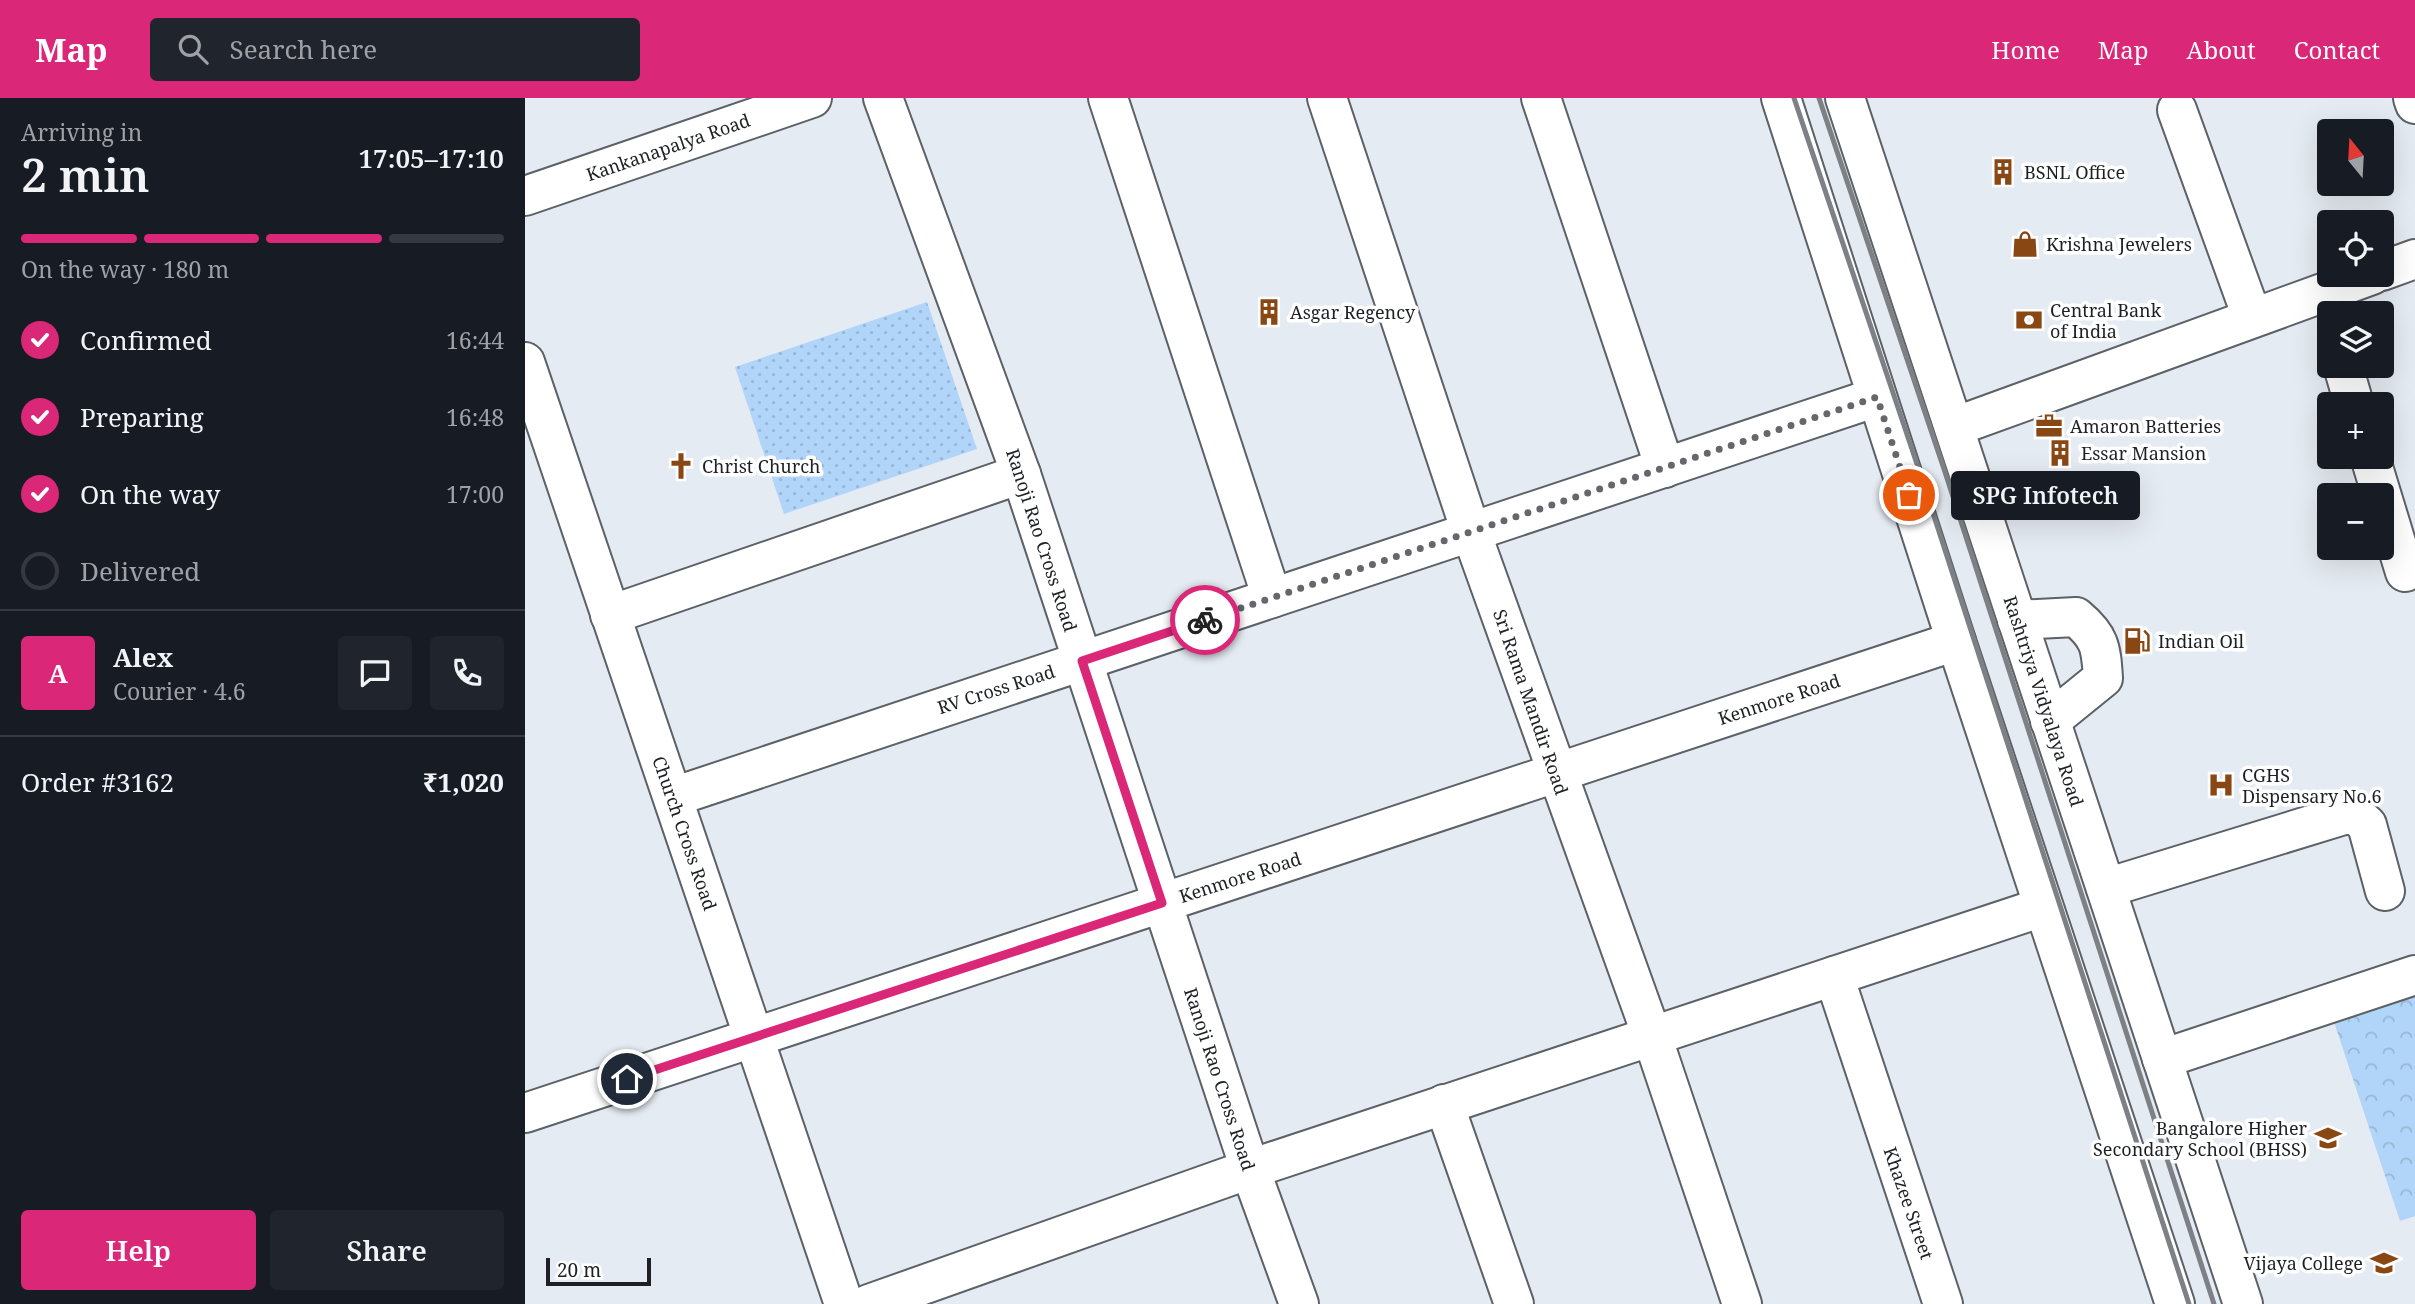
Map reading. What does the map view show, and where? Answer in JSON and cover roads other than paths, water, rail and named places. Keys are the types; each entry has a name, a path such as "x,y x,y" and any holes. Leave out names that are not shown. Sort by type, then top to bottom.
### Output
{"street":[{"name":"Kankanapalya Road","path":"525,197 812,98"},
{"name":"Ranoji Rao Cross Road","path":"883,98 1021,474 1250,1169 1300,1304"},
{"path":"1108,98 1272,598"},
{"name":"Sri Rama Mandir Road","path":"1327,98 1471,532 1652,1036 1742,1304"},
{"path":"1541,98 1665,468"},
{"path":"1781,98 1955,641 2175,1304"},
{"name":"Rashtriya Vidyalaya Road","path":"1845,98 2242,1304"},
{"path":"2413,98 2415,104"},
{"path":"2177,110 2252,317"},
{"path":"2394,267 2415,259"},
{"path":"2334,301 2354,287"},
{"path":"1954,427 2252,317 2317,308"},
{"name":"Church Cross Road","path":"525,362 844,1304"},
{"name":"RV Cross Road","path":"673,797 1877,397"},
{"path":"2374,469 2405,572"},
{"path":"610,615 1021,474"},
{"path":"2017,620 2076,617 2093,631 2101,653 2103,678 2050,721"},
{"name":"Kenmore Road","path":"525,1113 1955,641"},
{"path":"2106,888 2347,814 2358,817 2367,825 2385,891"},
{"path":"869,1304 1250,1169 2043,906"},
{"path":"2162,1059 2415,975"},
{"name":"Khazee Street","path":"1834,976 1943,1304"},
{"path":"1444,1104 1514,1304"}],"railway":[{"path":"1794,98 1922,479 2189,1304"},
{"path":"1819,98 1945,472 2214,1304"}],"place":[{"name":"BSNL Office","path":"2003,172"},
{"name":"Krishna Jewelers","path":"2025,244"},
{"name":"Asgar Regency","path":"1269,312"},
{"name":"Central Bank of India","path":"2029,320"},
{"name":"Amaron Batteries","path":"2049,426"},
{"name":"Essar Mansion","path":"2060,453"},
{"name":"Christ Church","path":"681,466"},
{"name":"SPG Infotech","path":"1909,495"},
{"name":"Indian Oil","path":"2137,641"},
{"name":"CGHS Dispensary No.6","path":"2221,785"},
{"name":"Bangalore Higher Secondary School (BHSS)","path":"2328,1138"},
{"name":"Vijaya College","path":"2384,1263"}]}
